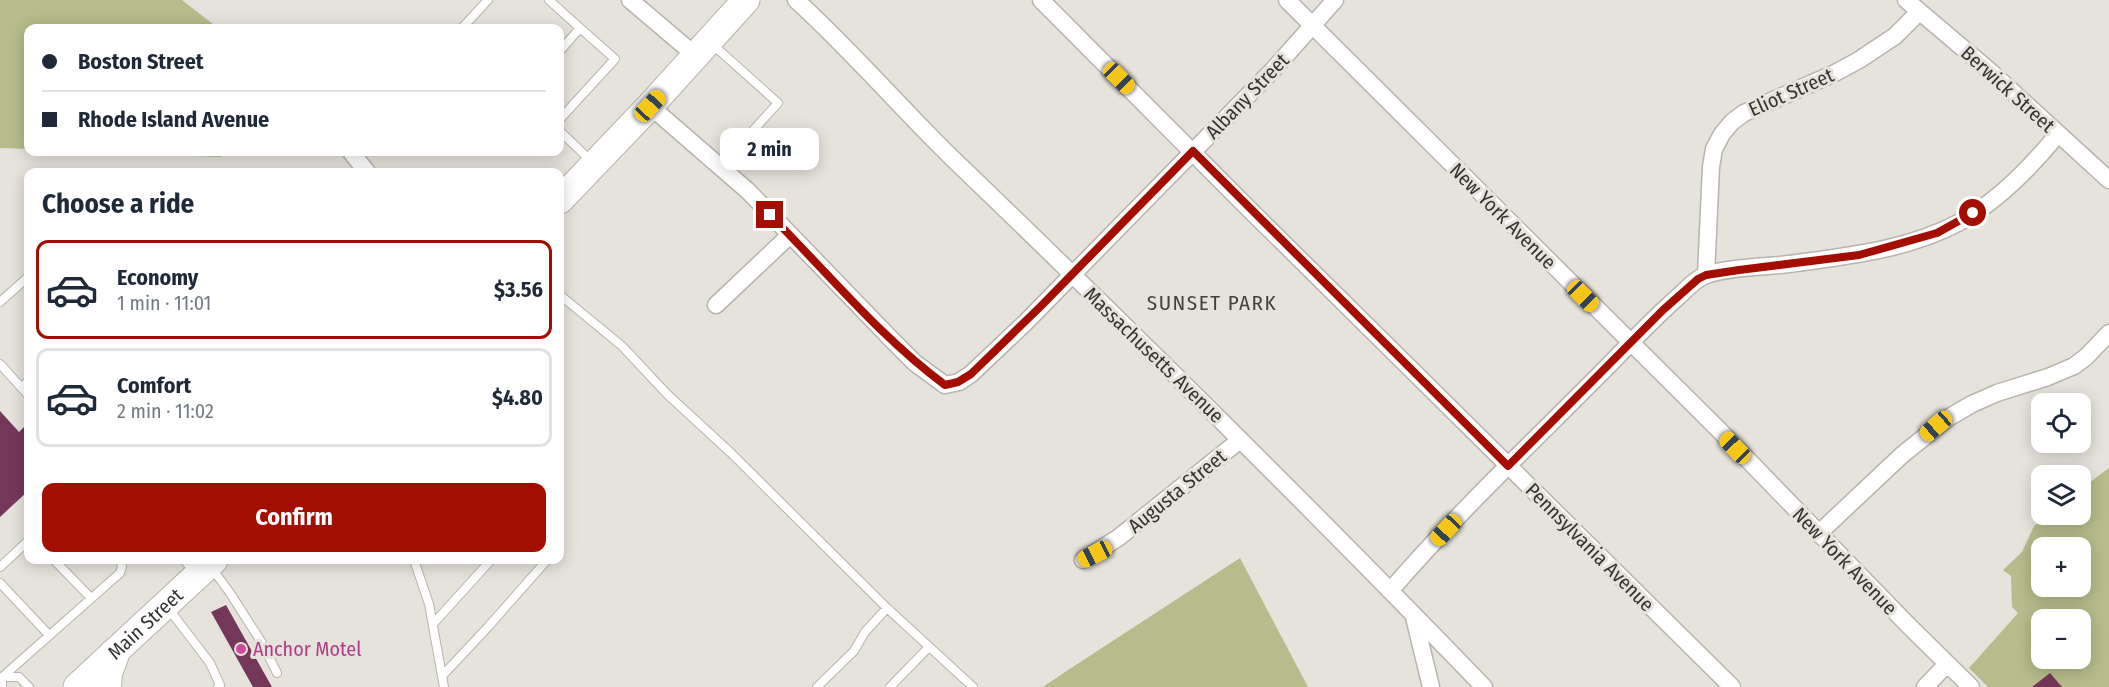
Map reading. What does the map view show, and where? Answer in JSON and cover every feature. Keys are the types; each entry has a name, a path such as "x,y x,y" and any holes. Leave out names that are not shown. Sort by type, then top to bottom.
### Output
{"highway":[{"path":"106,687 107,673 114,654"}],"main road":[{"path":"564,196 650,106 746,0"},
{"name":"Main Street","path":"77,687 166,606 201,565"}],"street":[{"path":"630,0 703,48"},
{"name":"Massachusetts Avenue","path":"796,0 927,134 1240,440 1484,687"},
{"name":"Pennsylvania Avenue","path":"1041,0 1732,687"},
{"name":"New York Avenue","path":"1287,0 1631,342 1971,687"},
{"name":"Albany Street","path":"790,235 915,363 945,385 958,382 971,374 1072,275 1274,70 1335,0"},
{"name":"Berwick Street","path":"1905,0 1991,72 2109,180"},
{"name":"Eliot Street","path":"1706,275 1711,167 1714,149 1722,134 1744,113 1833,74 1859,60 1895,36 1919,12"},
{"path":"650,106 748,191 790,235 716,305"},
{"path":"1390,591 1508,466 1663,310 1698,279 1706,275 1859,255 1937,233 1985,206 2038,158 2058,134"},
{"path":"354,156 364,168"},
{"path":"1818,534 1902,455 1948,418 1997,393 2074,366 2109,333"},
{"name":"Augusta Street","path":"1083,560 1118,538 1240,440"},
{"path":"1414,616 1431,687"},
{"path":"1925,687 1947,664"}],"lane":[{"path":"466,24 488,0"},
{"path":"549,0 615,59 564,115"},
{"path":"564,46 580,28"},
{"path":"703,48 778,103 720,167"},
{"path":"564,135 594,164"},
{"path":"0,302 24,281"},
{"path":"564,298 622,346 667,394 755,476 887,608 973,687"},
{"path":"0,364 24,383"},
{"path":"0,567 24,545"},
{"path":"58,564 91,598"},
{"path":"1,677 120,573 121,564"},
{"path":"415,564 429,604 444,687"},
{"path":"433,624 487,564"},
{"path":"442,676 543,564"},
{"path":"201,565 230,593 262,643 277,673"},
{"path":"0,583 49,635"},
{"path":"166,606 210,663 220,685 218,687"},
{"path":"817,687 854,651 865,632 887,608"},
{"path":"890,687 929,647"},
{"path":"1,677 2,687"},
{"path":"1,677 19,677 29,687"}],"green space":[{"path":"0,0 182,0 213,24 24,24 24,149 0,148"},
{"path":"2109,468 2109,687 1988,687 1969,668 2018,613 2012,607 2011,576 2003,570 2022,552 2034,526 2091,525 2091,482"},
{"path":"1240,558 1308,687 1043,687 1065,672"}],"building":[{"path":"0,411 19,432 24,427 24,495 0,517"},
{"name":"Anchor Motel","path":"226,605 272,687 253,687 211,612"},
{"path":"2050,673 2062,687 2032,687"}],"place":[{"name":"Anchor Motel","path":"241,649"}],"district":[{"name":"SUNSET PARK","path":"1212,303"}],"route":[{"path":"770,215 915,363 945,385 958,382 971,374 1193,151 1245,206 1457,413 1508,466 1663,310 1698,279 1706,275 1739,270 1859,255 1937,233 1973,213"}]}
